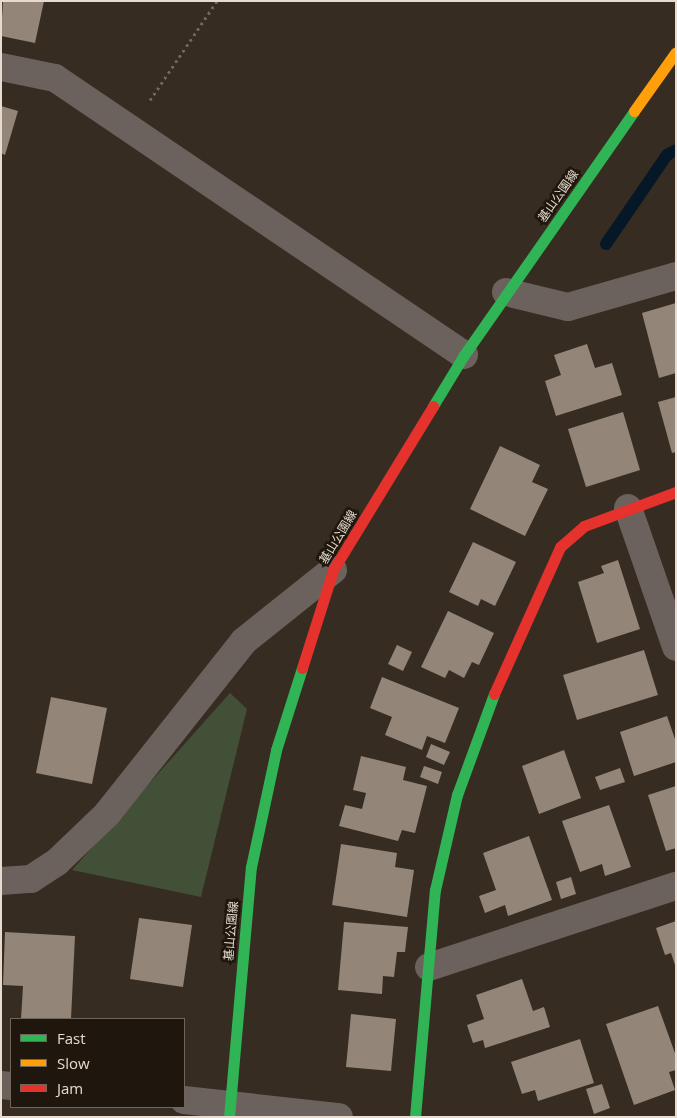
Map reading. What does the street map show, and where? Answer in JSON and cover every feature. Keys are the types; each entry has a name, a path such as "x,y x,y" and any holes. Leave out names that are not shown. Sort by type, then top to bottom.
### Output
{"main road":[{"name":"基山公園線","path":"229,1110 251,867 276,750 333,570 464,355 506,292 676,52"},
{"path":"415,1117 435,890 457,795 503,669 560,547 584,526 628,508 676,492"}],"street":[{"path":"1,67 55,78 464,355"},
{"path":"506,292 568,307 676,276"},
{"path":"628,508 676,647"},
{"path":"1,881 31,878 57,862 107,814 244,641 333,570"},
{"path":"429,967 676,886"},
{"path":"185,1100 229,1110 339,1117"}],"path":[{"path":"130,129 216,1"}],"green space":[{"path":"230,693 247,709 201,897 72,870"}],"building":[{"path":"3,1 44,1 35,43 1,36"},
{"path":"1,106 18,111 5,155 1,153"},
{"path":"676,303 676,373 659,378 642,313"},
{"path":"587,344 595,368 612,363 622,395 556,416 545,381 561,375 554,355"},
{"path":"676,397 676,452 672,453 658,402"},
{"path":"623,412 640,470 586,487 568,429"},
{"path":"500,446 540,465 532,482 548,489 525,536 470,509"},
{"path":"473,542 516,562 495,606 481,599 478,606 449,592"},
{"path":"618,560 640,629 597,643 578,582 604,573 601,566"},
{"path":"448,611 494,633 479,665 472,662 464,678 449,670 445,678 421,667"},
{"path":"397,645 412,652 403,671 388,664"},
{"path":"644,650 658,695 577,720 563,675"},
{"path":"382,677 459,708 445,743 427,736 422,750 385,735 392,717 370,708"},
{"path":"51,697 107,708 92,784 36,773"},
{"path":"667,716 676,742 676,762 634,776 620,732"},
{"path":"431,744 450,752 444,765 426,757"},
{"path":"564,750 581,798 539,814 522,766"},
{"path":"361,756 406,767 403,780 427,786 415,833 402,830 398,841 339,826 345,805 362,809 366,793 353,790"},
{"path":"424,766 442,772 438,784 420,777"},
{"path":"620,768 625,782 600,790 595,777"},
{"path":"676,786 676,848 666,851 648,795"},
{"path":"609,805 631,867 605,876 602,864 580,872 562,821"},
{"path":"529,836 552,900 508,916 505,905 485,913 479,896 496,890 483,853"},
{"path":"341,844 397,853 395,867 414,870 407,917 332,905"},
{"path":"571,877 576,894 561,899 556,882"},
{"path":"139,918 192,925 183,987 130,979"},
{"path":"676,921 675,965 671,953 665,955 656,928"},
{"path":"344,922 408,927 405,952 397,952 394,977 383,976 382,994 338,990"},
{"path":"5,932 75,936 71,1018 21,1018 23,986 3,985"},
{"path":"522,979 533,1011 544,1007 550,1027 485,1048 483,1040 473,1043 467,1025 484,1019 476,995"},
{"path":"658,1006 676,1056 676,1070 669,1072 675,1090 634,1105 606,1024"},
{"path":"351,1014 396,1019 391,1071 346,1067"},
{"path":"580,1039 594,1083 538,1101 535,1090 522,1094 511,1062"},
{"path":"602,1084 610,1108 594,1114 586,1089"}],"waterway":[{"path":"606,244 667,155 676,150"}],"traffic: fast":[{"path":"433,406 464,355 634,111"},
{"path":"229,1117 251,867 276,750 302,668"},
{"path":"415,1117 435,890 457,795 494,694"}],"traffic: slow":[{"path":"634,111 676,52"}],"traffic: jam":[{"path":"302,668 333,570 433,406"},
{"path":"494,694 560,547 584,526 676,492"}]}
